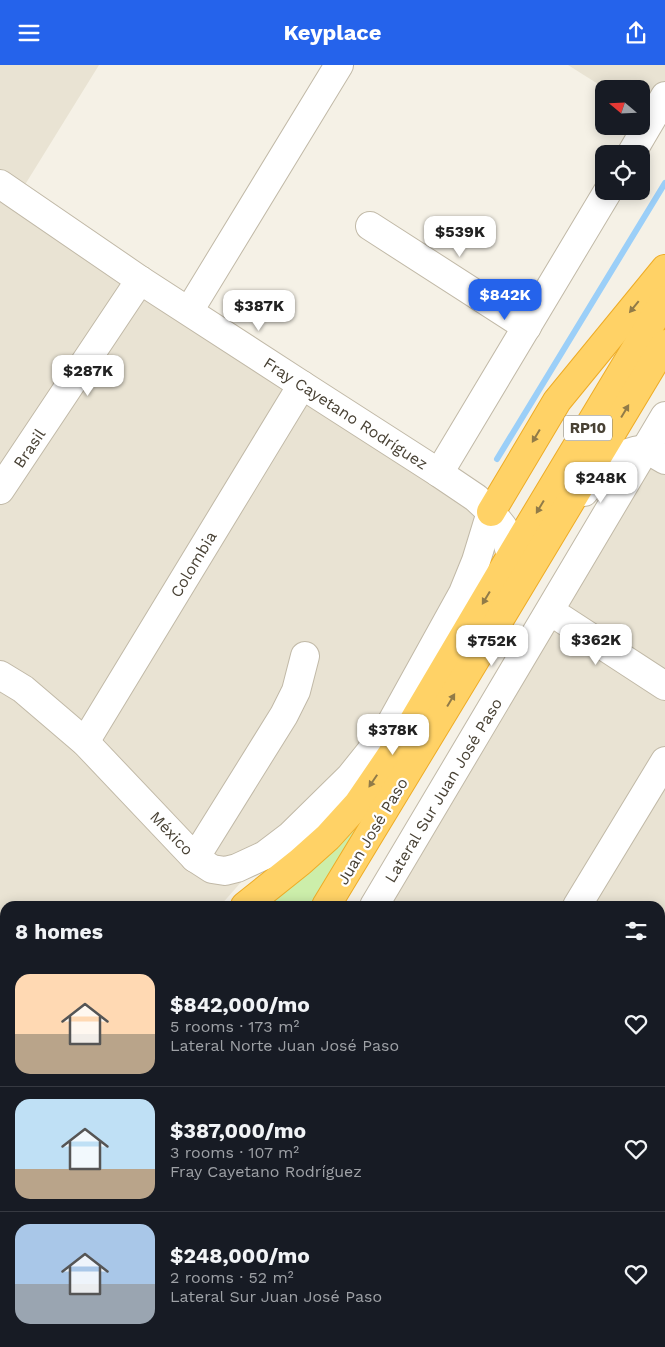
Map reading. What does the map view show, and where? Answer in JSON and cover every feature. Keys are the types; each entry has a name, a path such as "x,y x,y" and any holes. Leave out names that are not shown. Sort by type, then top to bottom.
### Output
{"highway":[{"path":"491,512 557,401 665,269"},
{"name":"Juan José Paso","path":"251,901 328,837 358,804 407,732 665,300"},
{"name":"Juan José Paso","path":"329,901 665,344"}],"street":[{"path":"189,311 339,65"},
{"path":"636,145 665,96"},
{"name":"Fray Cayetano Rodríguez","path":"0,183 140,280 476,498 503,527 511,556"},
{"path":"439,473 603,200"},
{"path":"370,226 527,327"},
{"name":"Brasil","path":"0,490 140,280"},
{"name":"Colombia","path":"85,742 302,385"},
{"name":"Lateral Sur Juan José Paso","path":"377,901 550,611 655,455 665,416"},
{"path":"548,540 595,477 615,458 632,450 655,455"},
{"path":"195,858 212,869 225,871 237,868 265,855 290,837 350,777 390,725 463,593 476,561 491,512"},
{"path":"550,611 665,685"},
{"name":"México","path":"0,675 22,689 85,742 195,858 284,715 296,691 305,656"},
{"path":"580,901 665,761"}],"shaded area":[{"path":"0,65 99,65 18,196 491,512 390,725 265,855 224,901 0,901"},
{"path":"568,65 665,65 665,96 650,105 650,80 595,80 595,82"},
{"path":"665,416 665,901 377,901"}],"green space":[{"path":"366,819 320,901 268,901 325,859"}],"waterway":[{"path":"497,459 665,183"}]}
